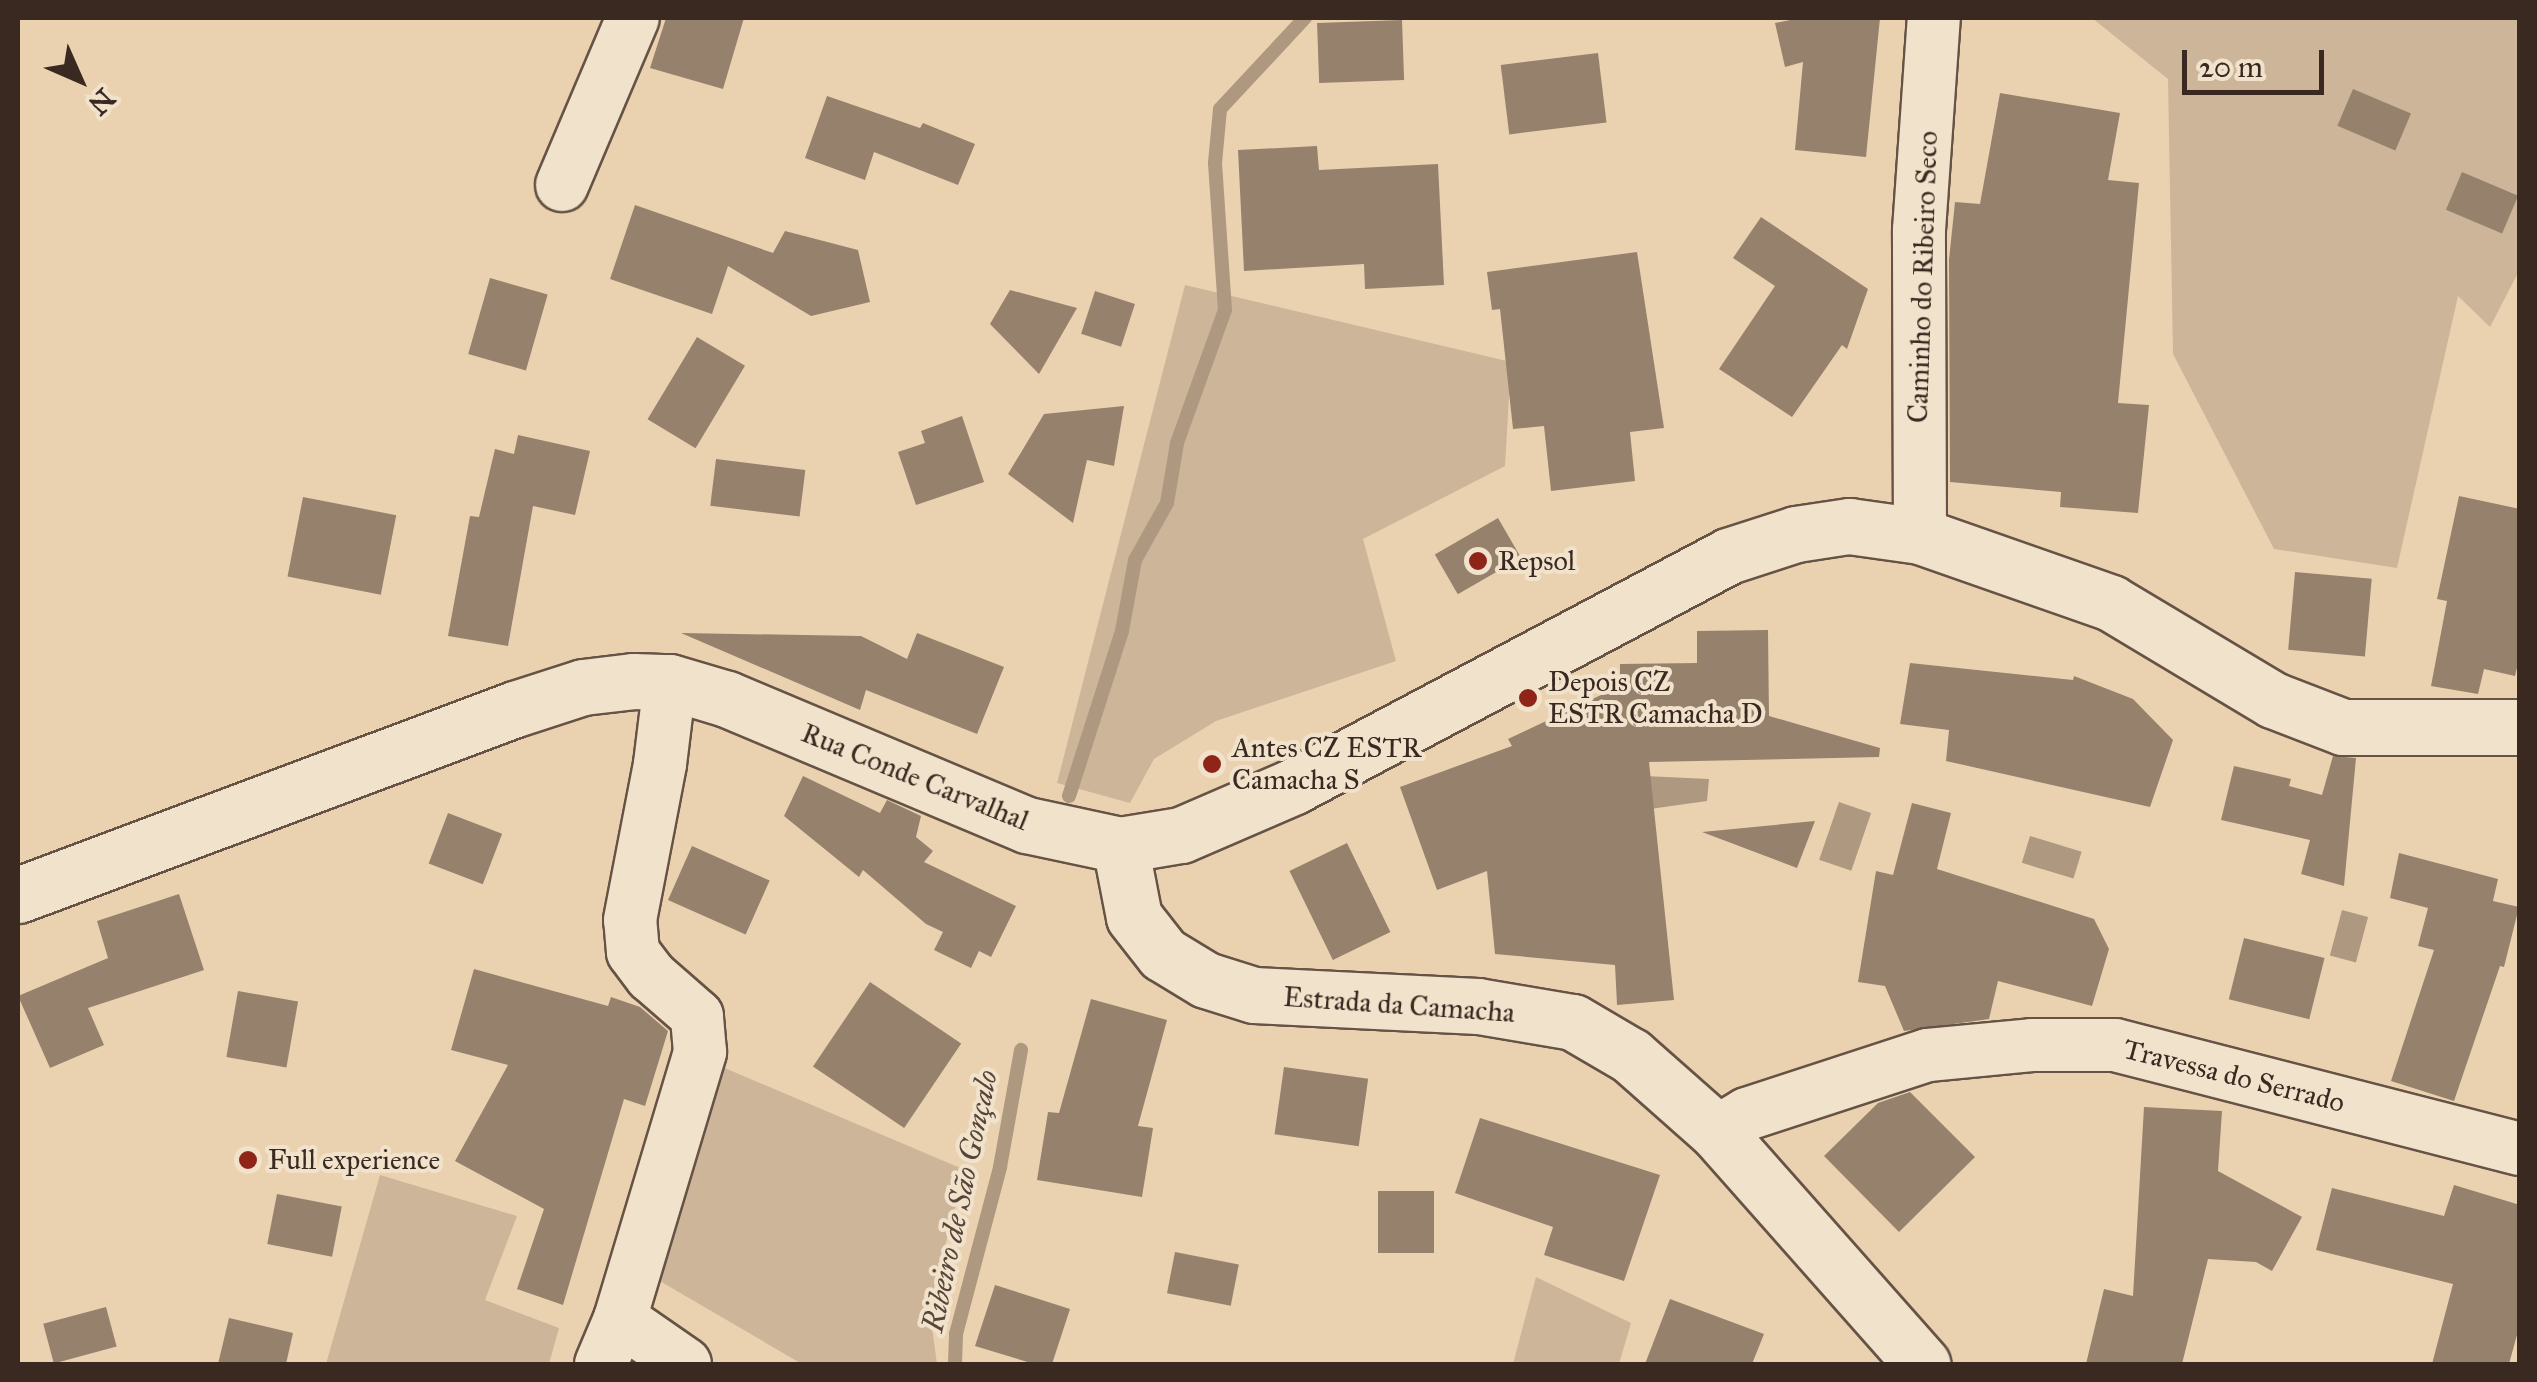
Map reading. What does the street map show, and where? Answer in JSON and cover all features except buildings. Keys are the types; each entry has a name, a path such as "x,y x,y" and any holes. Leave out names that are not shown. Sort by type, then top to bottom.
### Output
{"main road":[{"name":"Rua Conde Carvalhal","path":"18,895 583,687 670,682 727,699 1027,825 1120,845 1180,836 1232,816 1728,556 1796,534 1849,526 1920,536 2110,604 2273,700 2344,727 2520,728"},
{"name":"Estrada da Camacha","path":"1120,845 1134,916 1163,954 1206,980 1254,995 1478,1006 1573,1022 1632,1056 1717,1132 1922,1364"}],"street":[{"path":"562,184 633,18"},
{"name":"Caminho do Ribeiro Seco","path":"1920,536 1919,230 1934,18"},
{"path":"670,682 660,764 630,920 633,952 651,976 696,1016 700,1052 610,1342 685,1364"},
{"name":"Travessa do Serrado","path":"1717,1132 1747,1114 1928,1056 2032,1045 2115,1045 2520,1148"}],"shaded area":[{"path":"2092,18 2519,18 2519,271 2490,327 2458,296 2397,568 2274,549 2173,354 2168,79"},
{"path":"1185,285 1511,362 1505,466 1363,539 1396,661 1216,721 1154,759 1130,803 1057,783"},
{"path":"1645,776 1709,779 1707,801 1643,810"},
{"path":"1839,802 1871,813 1851,871 1819,860"},
{"path":"2030,836 2082,852 2073,879 2022,863"},
{"path":"2342,910 2368,917 2356,962 2330,955"},
{"path":"713,1063 965,1170 929,1306 937,1364 802,1364 646,1273"},
{"path":"380,1175 517,1216 485,1300 559,1328 549,1364 326,1364"},
{"path":"1536,1277 1631,1323 1619,1364 1513,1364"}],"waterway":[{"name":"Ribeiro de São Gonçalo","path":"1069,796 1122,631 1135,560 1167,503 1177,443 1225,310 1215,163 1220,109 1305,18"},
{"name":"Ribeiro de São Gonçalo","path":"955,1364 956,1334 1000,1167 1021,1050"}],"place":[{"name":"Repsol","path":"1478,561"},
{"name":"Depois CZ ESTR Camacha D","path":"1528,698"},
{"name":"Antes CZ ESTR Camacha S","path":"1212,764"},
{"name":"Full experience","path":"248,1160"}]}
